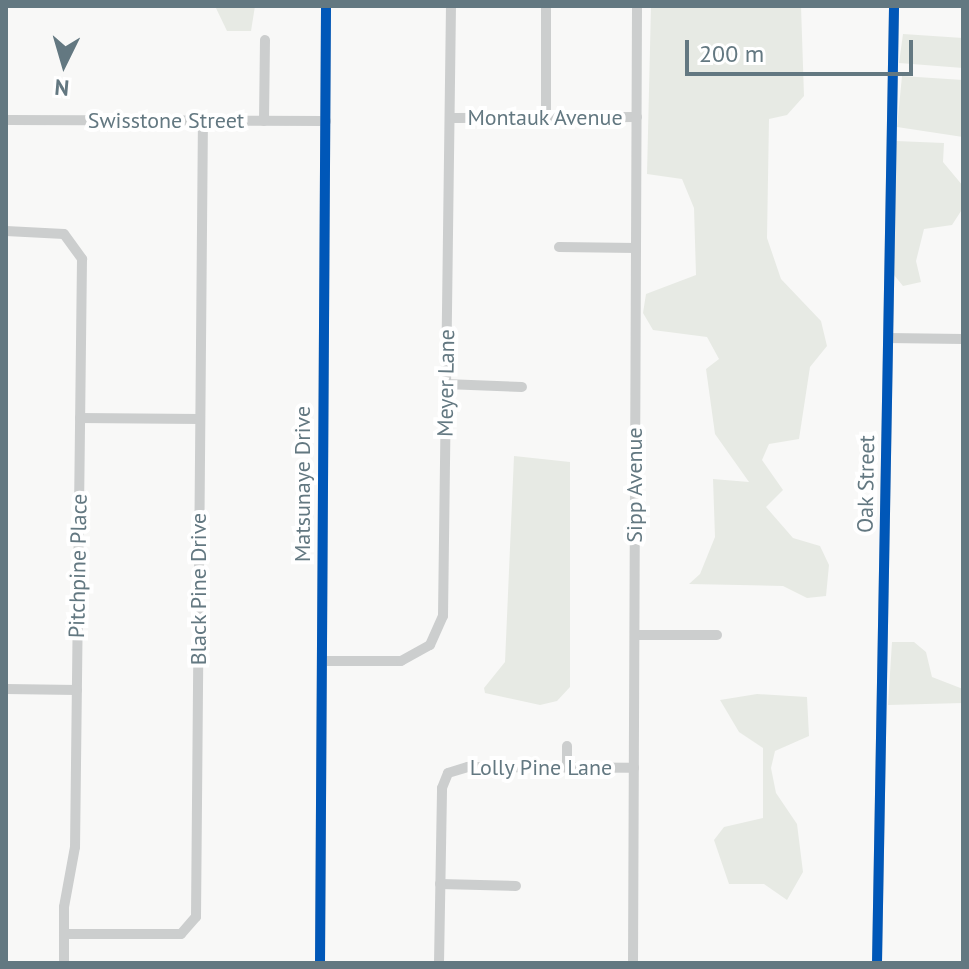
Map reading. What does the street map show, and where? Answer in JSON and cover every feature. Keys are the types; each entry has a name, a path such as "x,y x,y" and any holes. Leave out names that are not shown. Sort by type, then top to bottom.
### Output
{"street":[{"name":"Matsunaye Drive","path":"320,963 326,6"},
{"name":"Meyer Lane","path":"322,661 401,661 430,645 440,630 453,118 451,6"},
{"path":"546,6 546,117"},
{"name":"Sipp Avenue","path":"633,963 637,6"},
{"name":"Oak Street","path":"877,963 894,6"},
{"path":"264,121 265,40"},
{"name":"Montauk Avenue","path":"453,118 637,117"},
{"name":"Swisstone Street","path":"6,120 326,121"},
{"name":"Black Pine Drive","path":"64,934 181,934 196,917 203,121"},
{"name":"Pitchpine Place","path":"6,231 64,234 79,248 75,847 64,934 64,963"},
{"path":"559,247 636,248"},
{"path":"888,338 963,339"},
{"path":"445,384 522,387"},
{"path":"80,418 200,419"},
{"path":"635,635 717,635"},
{"path":"6,689 77,690"},
{"path":"567,746 567,768"},
{"name":"Lolly Pine Lane","path":"439,963 442,788 448,773 468,767 634,768"},
{"path":"440,884 516,886"}],"shaded area":[{"path":"215,6 255,6 251,31 227,31"},
{"path":"651,6 801,6 804,96 787,115 769,119 767,238 781,279 821,321 827,346 810,367 799,439 769,444 762,460 783,490 766,507 793,538 820,546 829,565 826,596 807,598 783,586 689,584 700,574 715,537 713,479 749,482 715,434 706,369 719,359 707,337 653,330 643,313 646,294 696,275 694,208 682,179 647,174"},
{"path":"903,34 963,38 963,68 899,63"},
{"path":"902,76 963,80 963,137 897,127"},
{"path":"896,141 944,143 943,162 963,186 963,208 952,225 924,229 916,261 921,282 903,286 894,275"},
{"path":"514,456 570,462 570,687 557,701 540,705 485,693 484,688 505,662"},
{"path":"892,642 914,642 926,652 932,677 963,689 963,703 888,705"},
{"path":"757,694 807,697 809,736 775,751 771,768 776,793 797,824 803,872 787,900 764,884 729,884 714,840 724,827 763,818 763,748 739,732 720,700"}],"cycle path":[{"path":"320,963 326,6"},
{"path":"877,963 894,6"}]}
